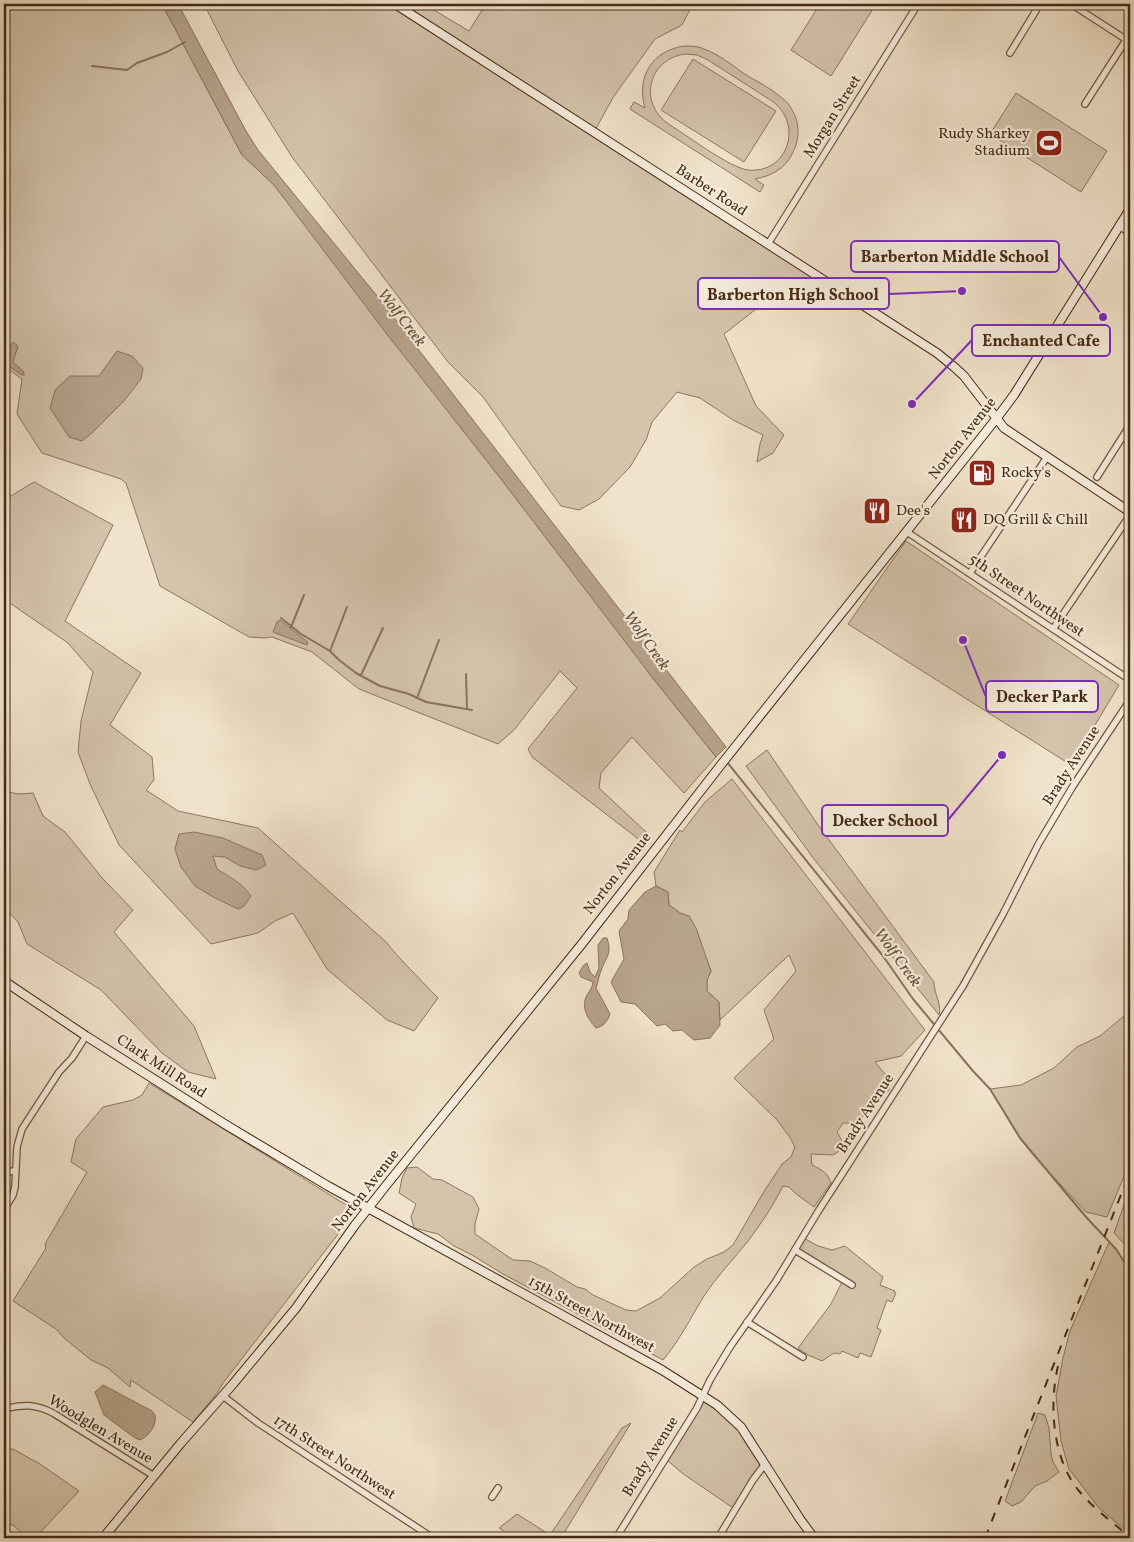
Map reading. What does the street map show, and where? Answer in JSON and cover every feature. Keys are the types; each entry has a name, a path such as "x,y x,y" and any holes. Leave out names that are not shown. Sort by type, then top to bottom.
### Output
{"main road":[{"name":"Barber Road","path":"394,4 912,336 949,362 964,376 1004,428 1130,514"},
{"name":"Norton Avenue","path":"106,1537 154,1476 296,1308 368,1209 581,945 732,750 908,532 1014,396 1130,208"},
{"path":"1120,226 1130,232"},
{"name":"Clark Mill Road","path":"4,981 86,1036 305,1172"},
{"name":"15th Street Northwest","path":"305,1172 368,1209 621,1346 703,1395 741,1427 814,1538"},
{"path":"1126,1538 1130,1531"}],"street":[{"name":"Morgan Street","path":"768,244 918,4"},
{"path":"1010,53 1040,4"},
{"path":"1071,4 1128,41 1085,104"},
{"path":"1097,477 1130,425"},
{"path":"970,573 1047,457"},
{"path":"1053,629 1130,514"},
{"name":"5th Street Northwest","path":"908,532 1130,680"},
{"name":"Brady Avenue","path":"616,1538 675,1444 710,1380 946,1014 985,947 1057,811 1130,700"},
{"path":"4,1210 13,1195 15,1186 17,1147 22,1129 59,1072 72,1058 86,1036"},
{"path":"4,1172 15,1171"},
{"path":"795,1250 852,1285"},
{"path":"747,1322 803,1356"},
{"name":"17th Street Northwest","path":"223,1396 258,1423 434,1538"},
{"name":"Woodglen Avenue","path":"4,1410 20,1405 42,1408 54,1413 154,1476"},
{"path":"718,1538 753,1480 765,1464"},
{"path":"492,1497 498,1488"}],"shaded area":[{"path":"4,4 162,4 242,155 274,185 652,677 716,757 684,793 632,737 601,773 599,788 647,833 641,841 532,757 528,749 577,688 560,671 514,730 498,744 359,689 312,652 272,637 249,637 160,586 126,483 121,479 42,453 17,414 22,379 4,366"},
{"path":"162,4 178,4 258,150 377,296 726,747 716,757 386,333 274,185 242,155"},
{"path":"204,4 424,4 469,31 486,4 693,4 682,25 655,39 614,96 594,132 819,277 773,296 724,334 756,406 784,435 773,453 757,462 763,435 733,420 700,398 677,392 652,422 646,440 630,467 599,499 579,510 561,506 483,397 448,362 292,157 238,71"},
{"path":"820,4 876,4 831,76 791,50"},
{"path":"685,46 702,48 773,91 790,106 798,126 795,149 786,164 781,168 772,174 755,179 764,185 760,192 630,109 634,102 645,108 643,86 649,67 655,59 673,49","holes":["685,54 697,55 772,101 782,111 787,122 789,134 787,146 782,156 773,164 762,169 748,170 740,168 708,150 667,123 658,114 650,93 656,72 673,57"]},
{"path":"693,59 776,111 744,162 661,110"},
{"name":"Rudy Sharkey Stadium","path":"1016,93 1107,151 1081,192 990,134"},
{"path":"13,342 18,346 13,362 24,372 24,375 4,363 4,357"},
{"path":"117,351 132,356 143,368 141,379 124,401 92,433 82,441 69,437 50,408 55,390 70,376 99,376"},
{"path":"34,482 113,525 65,621 141,673 110,725 152,757 154,780 146,790 178,811 258,828 385,941 438,998 414,1031 387,1020 327,969 293,913 275,921 258,933 211,944 119,845 90,784 78,752 81,721 93,672 68,643 4,599 4,500"},
{"path":"906,541 1119,685 1071,765 848,624"},
{"path":"280,620 308,642 307,645 273,632 277,622"},
{"path":"767,750 818,825 934,982 940,1011 939,1015 814,859 746,766"},
{"path":"732,779 925,1030 901,1056 875,1062 890,1080 889,1090 865,1115 852,1123 843,1123 837,1132 842,1141 839,1151 833,1155 811,1154 812,1165 824,1172 831,1183 814,1207 789,1187 783,1186 748,1241 704,1296 663,1360 503,1274 454,1246 438,1234 414,1228 411,1217 416,1204 399,1193 402,1178 407,1168 417,1167 433,1179 442,1180 473,1197 479,1209 475,1224 475,1234 513,1260 530,1261 577,1287 585,1289 593,1295 626,1310 636,1311 660,1298 694,1267 724,1252 733,1245 763,1193 782,1164 791,1157 795,1147 777,1120 734,1078 774,1039 764,1010 796,971 789,955 720,1020 719,1002 707,991 707,980 711,971 689,916 680,913 669,905 668,892 656,886 654,872 680,830 682,832 705,802"},
{"path":"4,791 18,794 33,793 43,816 65,832 103,879 133,910 114,932 194,1026 216,1079 188,1072 162,1053 101,990 27,944 18,922 4,907"},
{"path":"194,832 223,838 262,855 266,865 256,870 240,866 225,857 213,856 217,869 240,884 251,896 244,906 238,909 195,886 181,867 175,849 179,834"},
{"path":"656,886 668,892 669,905 680,913 689,916 696,928 711,971 707,980 707,991 719,1002 720,1025 710,1038 694,1040 682,1030 673,1031 665,1024 657,1026 635,1004 621,1002 611,982 624,959 619,931 628,919 629,910 645,892"},
{"path":"603,938 607,938 609,951 596,988 610,1014 605,1023 596,1028 588,1018 584,1006 593,982 581,977 579,973 587,963 590,972 595,977 599,968 598,945"},
{"path":"1130,1011 1130,1162 1107,1217 1086,1212 1034,1156 1020,1138 990,1089 1021,1085 1054,1068 1077,1047 1100,1036"},
{"path":"149,1083 356,1211 223,1383 213,1399 193,1422 131,1380 130,1387 108,1368 91,1360 56,1329 13,1301 46,1248 45,1244 87,1172 71,1162 76,1139 103,1107 133,1100 142,1095"},
{"path":"1130,1188 1130,1250 1114,1233"},
{"path":"802,1237 818,1246 832,1250 845,1246 883,1277 880,1285 895,1291 892,1302 887,1300 877,1328 881,1330 871,1357 860,1353 858,1358 842,1351 840,1354 834,1353 822,1361 798,1348 831,1304 843,1280 795,1250"},
{"path":"1109,1242 1116,1249 1130,1271 1130,1519 1124,1529 1099,1508 1069,1469 1061,1441 1056,1396 1070,1331"},
{"path":"103,1385 152,1411 155,1415 155,1423 152,1430 146,1436 140,1440 135,1438 104,1415 95,1392"},
{"path":"704,1398 730,1418 763,1463 733,1508 682,1473 666,1459"},
{"path":"1038,1413 1045,1415 1049,1428 1051,1454 1059,1472 1047,1481 1035,1486 1021,1502 1012,1506 1005,1501"},
{"path":"631,1423 561,1538 514,1538 499,1528 517,1514 550,1535 622,1428"},
{"path":"13,1449 40,1464 79,1491 35,1538 28,1538 13,1525 4,1524 4,1450"}],"waterway":[{"path":"92,66 127,70 137,63 167,52 185,42"},
{"path":"291,627 304,595"},
{"path":"330,651 347,607"},
{"path":"281,618 301,634 330,651 356,673 380,686 409,694 426,702 472,710"},
{"path":"361,675 383,628"},
{"path":"417,698 439,640"},
{"path":"466,674 467,709"},
{"name":"Wolf Creek","path":"727,762 883,956 913,999 990,1089 1020,1138 1086,1217 1116,1249 1130,1271"}],"railway":[{"path":"985,1538 1130,1172"},
{"path":"1058,1366 1055,1381 1054,1414 1055,1431 1063,1463 1079,1491 1103,1515 1130,1537"}],"place":[{"name":"Rudy Sharkey Stadium","path":"1049,143"},
{"name":"Barberton High School","path":"962,291"},
{"name":"Barberton Middle School","path":"1103,317"},
{"name":"Enchanted Cafe","path":"912,404"},
{"name":"Rocky's","path":"982,473"},
{"name":"Dee's","path":"877,511"},
{"name":"DQ Grill & Chill","path":"964,520"},
{"name":"Decker Park","path":"963,640"},
{"name":"Decker School","path":"1002,755"}]}
